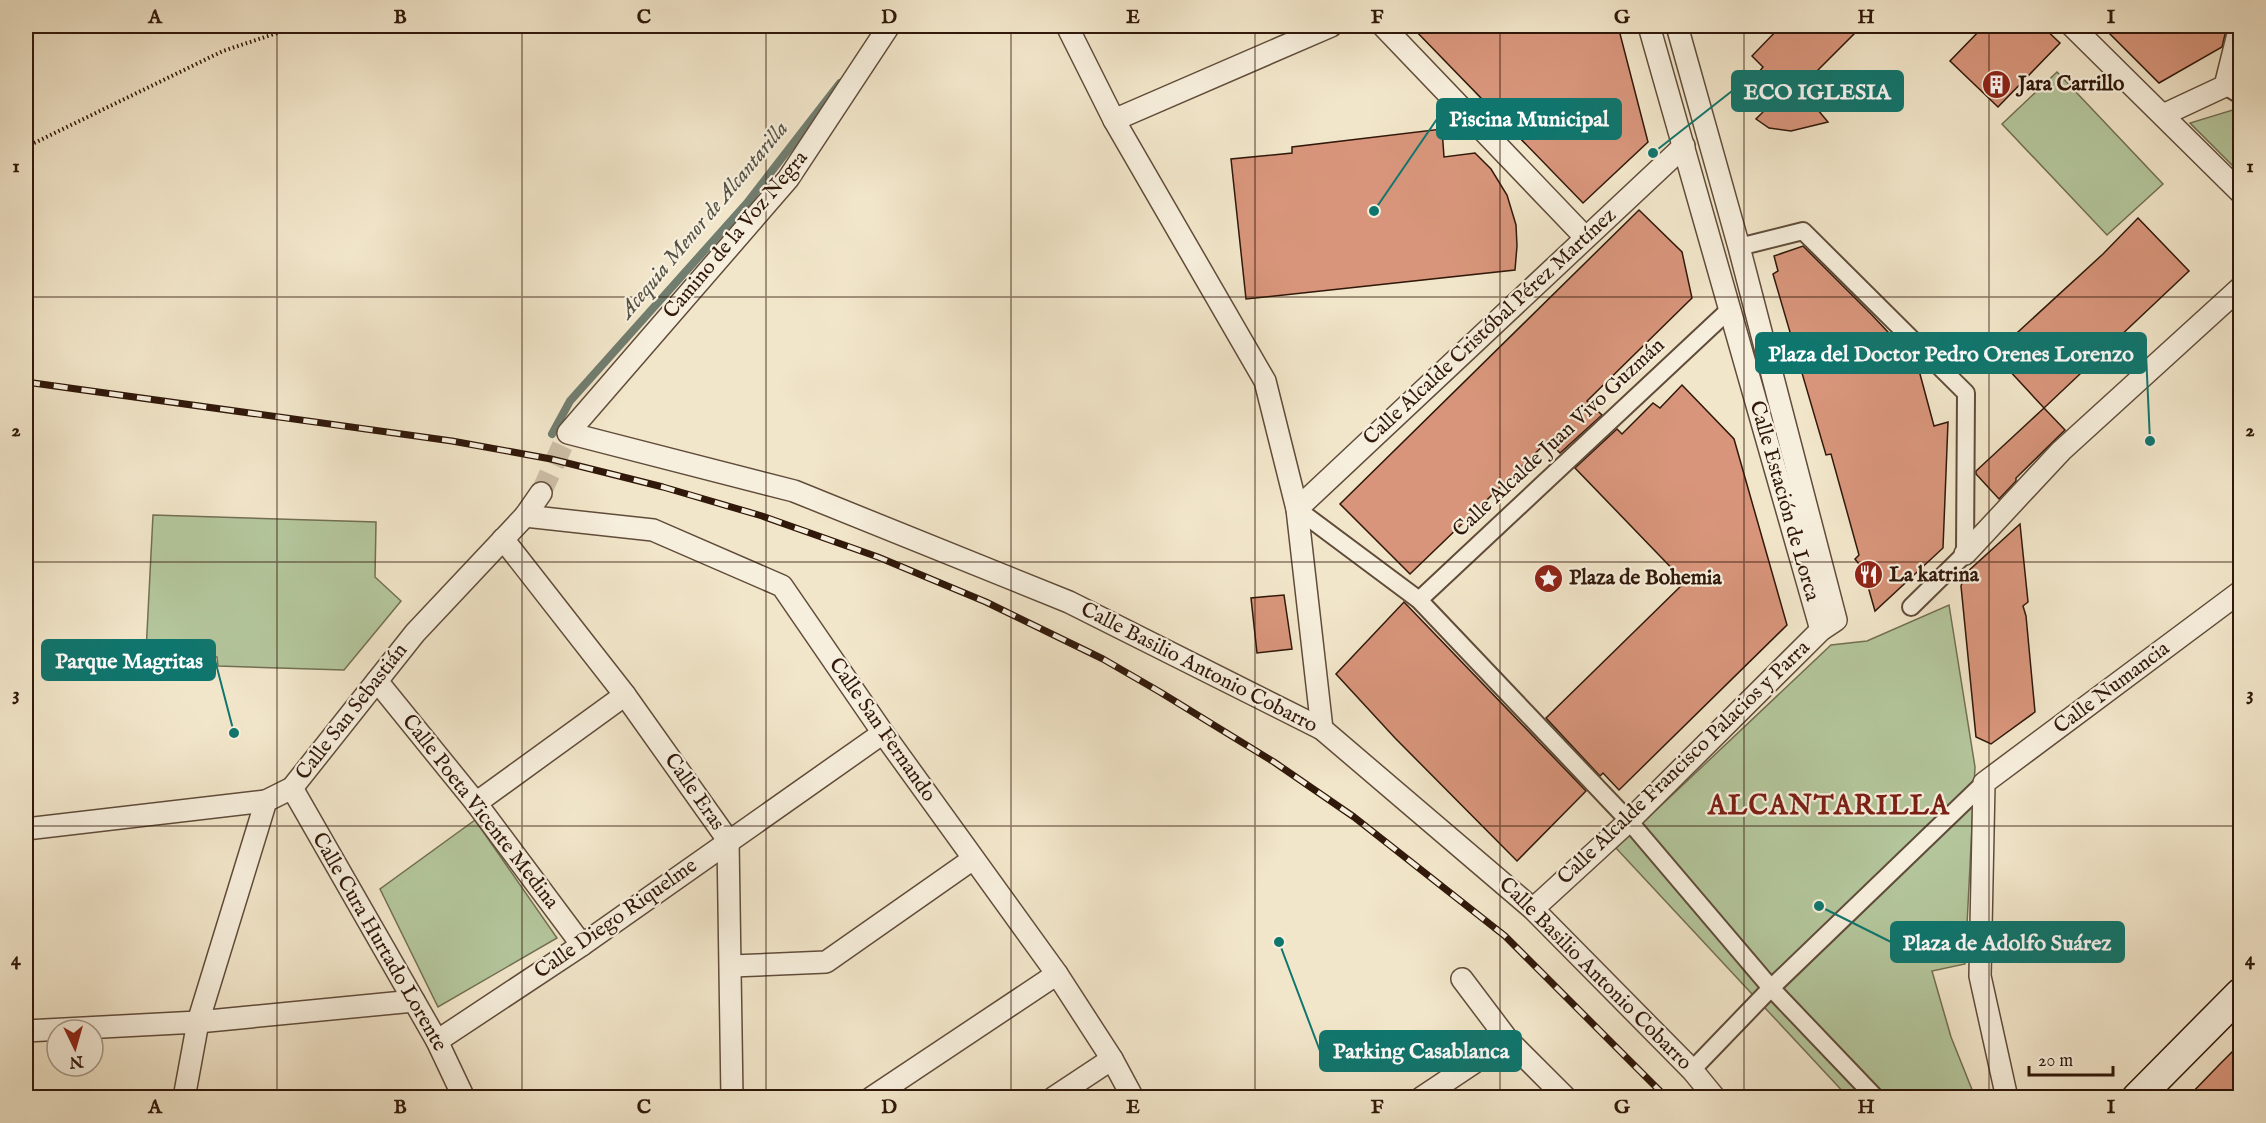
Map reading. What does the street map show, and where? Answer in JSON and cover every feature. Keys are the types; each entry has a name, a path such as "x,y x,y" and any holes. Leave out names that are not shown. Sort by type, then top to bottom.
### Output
{"main road":[{"path":"2137,1098 2241,994"}],"street":[{"name":"Camino de la Voz Negra","path":"568,433 788,179 889,26"},
{"path":"1067,26 1114,120 1264,381 1297,508 1322,729"},
{"path":"1114,120 1331,26"},
{"path":"1383,26 1585,237"},
{"name":"Calle Estación de Lorca","path":"1649,26 1730,309 1828,625"},
{"name":"Calle Estación de Lorca","path":"1677,26 1739,247 1828,625"},
{"path":"2072,26 2088,33 2163,115 2241,192"},
{"path":"2163,115 2233,91 2240,26"},
{"name":"Calle Alcalde Cristóbal Pérez Martínez","path":"1297,508 1684,146"},
{"path":"1739,247 1803,231 1966,393 1965,554"},
{"path":"1911,607 1965,554 2061,451 2241,288"},
{"name":"Calle Alcalde Juan Vivo Guzmán","path":"1419,600 1730,309"},
{"name":"Calle Basilio Antonio Cobarro","path":"568,433 794,491 1069,602 1322,729 1533,909 1692,1070 1714,1098"},
{"name":"Calle San Sebastián","path":"26,829 266,801 292,788 415,633 525,516 541,493"},
{"path":"1297,508 1419,600 1629,821 1771,988 1876,1098"},
{"name":"Calle San Fernando","path":"525,516 653,530 782,586 973,860 1057,974 1112,1059 1133,1098"},
{"name":"Calle Eras","path":"503,539 625,695 728,840 732,966 732,1098"},
{"name":"Calle Numancia","path":"1984,783 2241,592"},
{"name":"Calle Alcalde Francisco Palacios y Parra","path":"1533,909 1629,821 1828,625"},
{"name":"Calle Poeta Vicente Medina","path":"377,681 476,803 582,945"},
{"path":"476,803 625,695"},
{"name":"Calle Diego Riquelme","path":"437,1041 582,945 883,733"},
{"path":"1692,1070 1771,988 1984,783"},
{"path":"1984,783 1980,976 2007,1098"},
{"name":"Calle Cura Hurtado Lorente","path":"292,788 437,1041 464,1098"},
{"path":"184,1098 198,1022 266,801"},
{"path":"732,966 826,962 973,860"},
{"path":"884,1094 1057,974"},
{"path":"1462,979 1508,1040 1566,1098"},
{"path":"26,1031 198,1022 414,1001"},
{"path":"1421,1098 1508,1040"},
{"path":"1053,1098 1112,1059"}],"path":[{"path":"26,147 223,51 298,26"}],"green space":[{"path":"2240,71 2240,173 2190,123 2233,110"},
{"path":"2057,72 2163,184 2107,235 2002,124"},
{"path":"153,515 376,522 375,577 401,601 344,670 218,666 217,657 146,652"},
{"path":"1949,605 1975,767 1965,964 1932,971 1951,1037 1975,1097 1848,1097 1616,848 1831,645 1867,641"},
{"path":"475,820 557,938 438,1007 380,889"}],"building":[{"path":"1411,26 1618,26 1648,142 1583,203"},
{"path":"1781,26 1862,26 1813,75 1826,89 1818,110 1828,122 1791,131 1769,128 1756,119 1763,112 1754,98 1751,82 1763,67 1752,56"},
{"name":"Jara Carrillo","path":"1984,26 2042,26 2060,43 1998,107 1950,61"},
{"path":"2102,26 2227,26 2222,47 2159,83"},
{"path":"1442,129 1444,157 1475,153 1491,169 1507,195 1516,225 1515,270 1246,299 1231,159 1292,153 1292,147"},
{"path":"1639,210 1682,252 1692,298 1587,401 1602,415 1560,453 1548,441 1410,574 1340,504"},
{"path":"2138,218 2189,271 2044,408 1994,354 2103,254"},
{"path":"1803,246 1917,363 1934,426 1948,422 1943,548 1875,611 1863,569 1855,559 1859,555 1831,454 1826,455 1773,274 1778,271 1774,256"},
{"path":"1682,385 1734,439 1787,625 1619,790 1603,773 1600,776 1546,718 1685,582 1575,468 1617,429 1622,434 1653,403 1660,408"},
{"path":"2044,408 2065,430 2016,478 2016,481 1999,499 1976,474 1976,471"},
{"path":"2020,524 2028,602 2023,606 2026,616 2035,712 1991,744 1976,737 1961,586 1965,574"},
{"path":"1284,595 1292,649 1257,653 1251,598"},
{"path":"1404,602 1586,791 1517,861 1395,738 1336,674"},
{"path":"2241,1043 2241,1098 2187,1098 2219,1065"}],"waterway":[{"name":"Acequia Menor de Alcantarilla","path":"552,434 570,401 747,203 840,83"}],"tunnel":[{"path":"541,493 568,433"}],"railway":[{"path":"26,382 452,441 551,459 663,487 762,516 878,557 986,602 1103,659 1160,692 1274,762 1354,817 1505,936 1667,1098"}],"place":[{"name":"Jara Carrillo","path":"1997,84"},
{"name":"ECO IGLESIA","path":"1653,153"},
{"name":"Piscina Municipal","path":"1374,211"},
{"name":"Plaza del Doctor Pedro Orenes Lorenzo","path":"2150,441"},
{"name":"La katrina","path":"1868,575"},
{"name":"Plaza de Bohemia","path":"1548,578"},
{"name":"Parque Magritas","path":"234,733"},
{"name":"Plaza de Adolfo Suárez","path":"1819,906"},
{"name":"Parking Casablanca","path":"1279,942"}],"district":[{"name":"ALCANTARILLA","path":"1829,807"}]}
